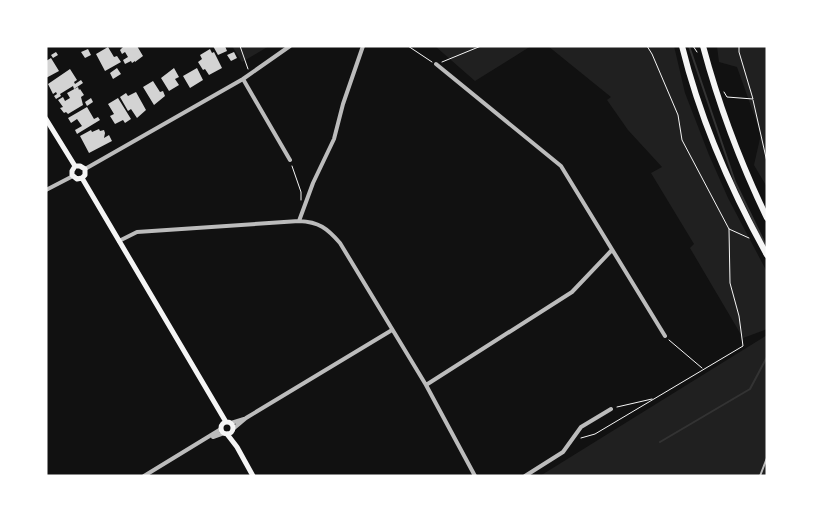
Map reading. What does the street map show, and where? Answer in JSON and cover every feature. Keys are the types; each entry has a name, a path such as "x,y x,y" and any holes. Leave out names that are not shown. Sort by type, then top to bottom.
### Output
{"highway":[{"path":"682,46 718,154 731,185 767,255"},
{"path":"703,46 732,141 748,180 767,218"}],"main road":[{"path":"46,119 75,166"},
{"path":"75,166 85,169 85,175 82,178"},
{"path":"75,166 72,171 73,176 77,179 82,178"},
{"path":"82,178 217,410 253,476"}],"street":[{"path":"85,169 243,79 290,46"},
{"path":"299,221 313,182 334,139 343,104 363,46"},
{"path":"436,64 561,166 664,336"},
{"path":"243,79 290,160"},
{"path":"46,190 73,176"},
{"path":"119,242 137,232 299,221 312,222 323,226 340,243 426,385 475,476"},
{"path":"426,385 572,292 611,250"},
{"path":"144,476 246,418 392,330"},
{"path":"525,476 563,452 582,427 611,409"}],"lane":[{"path":"760,476 767,458"}],"path":[{"path":"240,46 249,74"},
{"path":"408,46 436,64 481,46"},
{"path":"572,440 595,434 742,346 740,316 730,283 729,229 682,140 678,115 647,46"},
{"path":"693,46 698,54"},
{"path":"739,46 767,162"},
{"path":"722,89 727,97 753,100"},
{"path":"290,160 301,192 301,201"},
{"path":"729,229 757,240"},
{"path":"664,336 703,369"},
{"path":"611,409 655,398"}],"shaded area":[{"path":"232,46 269,46 242,62"},
{"path":"435,46 531,46 475,81"},
{"path":"548,46 674,46 685,93 709,155 728,198 767,272 767,329 743,338 690,248 694,244 651,173 662,167 628,130 607,100 611,97"},
{"path":"717,46 767,46 767,187 754,165 761,134 737,67 719,62"},
{"path":"767,335 767,476 540,476 743,350"}],"building":[{"path":"124,46 137,46 143,56 135,62 132,63 131,61 125,64 123,60 128,57 125,52 122,54 120,50"},
{"path":"213,46 225,46 227,51 218,55"},
{"path":"108,47 114,57 117,56 121,62 105,71 96,54"},
{"path":"88,49 91,55 85,58 81,52"},
{"path":"210,49 212,53 214,52 222,68 209,75 198,62 202,59 200,55"},
{"path":"56,52 58,55 53,58 51,55"},
{"path":"234,52 237,58 231,61 227,55"},
{"path":"51,58 59,71 46,78 46,61"},
{"path":"117,68 121,74 113,79 110,73"},
{"path":"174,68 179,77 175,79 179,85 169,91 161,78"},
{"path":"197,68 203,80 190,88 183,76"},
{"path":"70,69 77,80 74,82 75,84 81,80 83,83 74,89 73,86 60,94 61,96 56,99 54,96 57,94 56,92 53,94 48,84"},
{"path":"153,81 160,92 163,91 165,96 154,105 143,87"},
{"path":"78,87 84,95 81,97 83,105 68,114 64,113 60,108 63,107 58,100 63,97 65,101 70,98 67,93"},
{"path":"136,92 146,110 137,118 131,109 128,111 120,97 126,93 128,96"},
{"path":"91,98 93,102 87,106 85,102"},
{"path":"118,98 131,119 125,123 123,120 115,124 110,116 114,114 108,104"},
{"path":"87,107 94,119 98,117 100,120 77,134 75,130 82,126 77,119 71,123 68,118"},
{"path":"99,129 100,131 104,130 104,138 109,135 112,141 89,153 80,136 91,130 92,132"}],"waterway":[{"path":"689,46 735,182 767,248"},
{"path":"660,442 750,389 767,357"}]}
